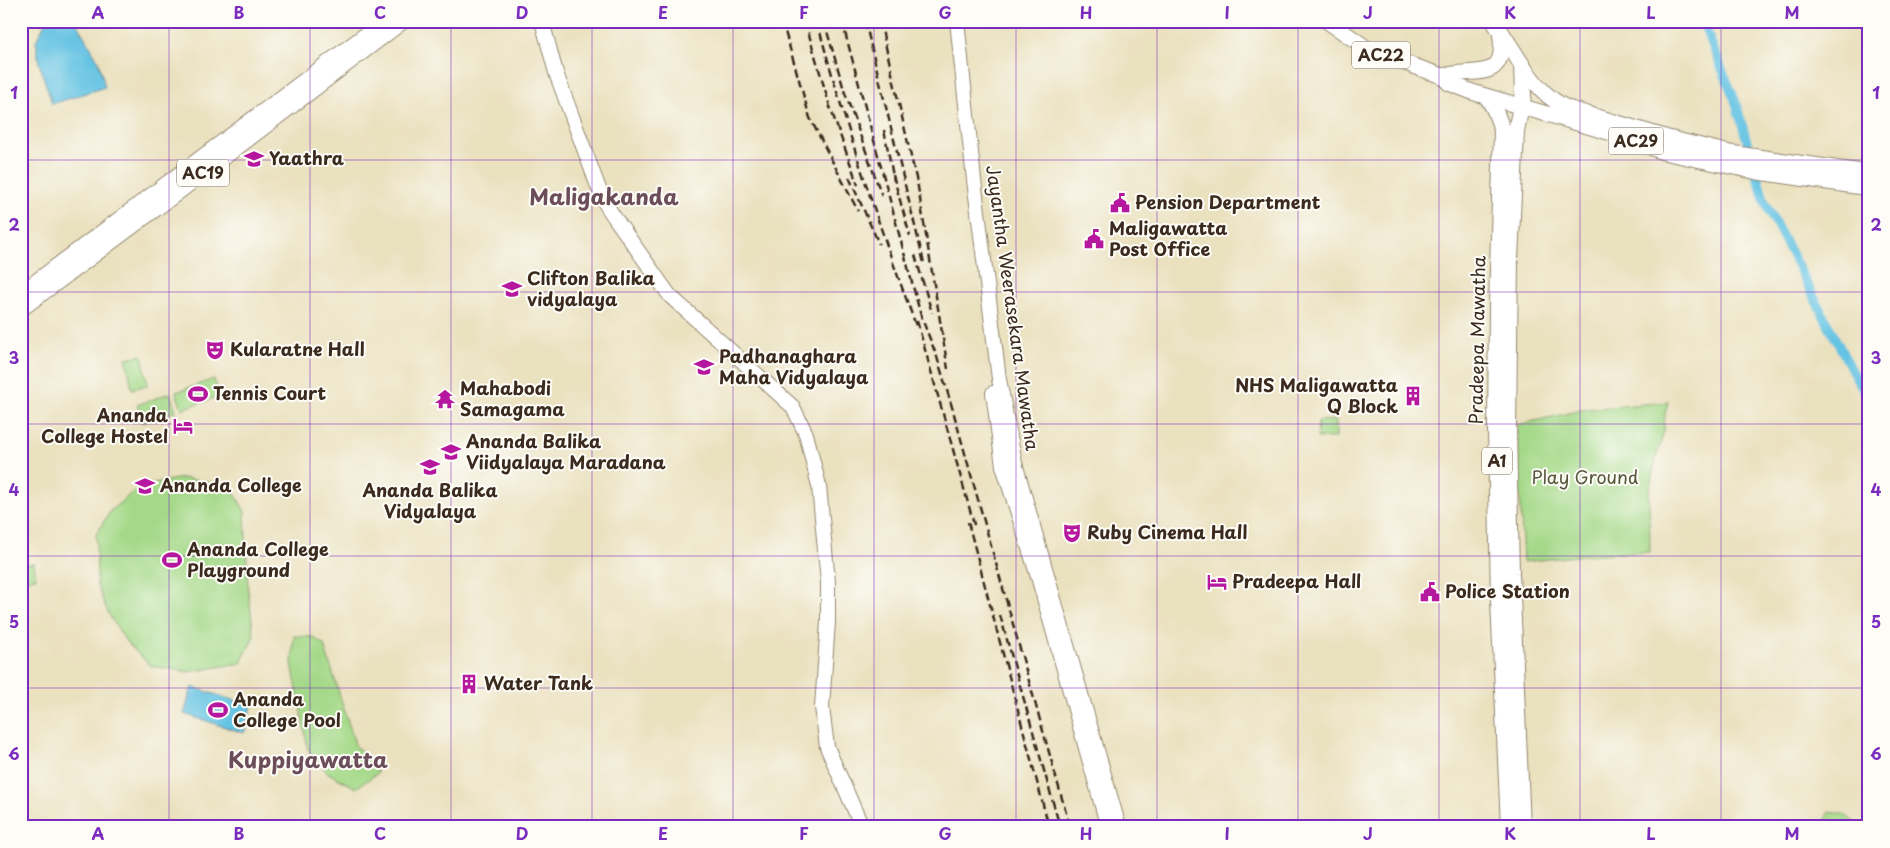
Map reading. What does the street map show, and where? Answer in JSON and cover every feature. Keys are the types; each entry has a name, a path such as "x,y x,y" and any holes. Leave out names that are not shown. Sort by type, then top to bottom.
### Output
{"highway":[{"path":"1497,26 1522,65"},
{"name":"A1","path":"1521,106 1522,65"},
{"name":"Pradeepa Mawatha","path":"1488,98 1502,129 1497,306 1496,449 1499,600 1509,827"},
{"name":"Pradeepa Mawatha","path":"1521,106 1516,130 1511,249 1508,430 1511,573 1522,827"}],"main road":[{"name":"AC19","path":"21,293 384,21"},
{"name":"AC19","path":"21,309 403,21"},
{"path":"542,21 556,73 603,200 670,296 793,407 806,434 820,494 828,582 828,622 822,707 827,747 862,827"},
{"name":"Jayantha Weerasekara Mawatha","path":"950,21 966,181 990,379 1004,466 1103,788 1119,827"},
{"name":"Jayantha Weerasekara Mawatha","path":"957,21 974,180 999,379 1015,463 1103,788 1108,827"},
{"name":"AC22","path":"1327,21 1377,53 1442,76 1449,83 1488,98 1521,106"},
{"name":"AC22","path":"1442,76 1478,73 1489,70 1498,62 1502,54 1497,26"},
{"name":"AC29","path":"1522,65 1542,92 1560,105 1666,145 1751,171 1869,188"},
{"name":"AC29","path":"1521,106 1622,136 1666,145 1869,173"}],"green space":[{"path":"142,355 148,385 132,389 126,358"},
{"name":"Tennis Court","path":"214,379 220,396 182,409 176,392"},
{"name":"Tennis Court","path":"170,393 176,411 143,423 137,405"},
{"name":"Play Ground","path":"1668,402 1664,431 1649,491 1650,552 1584,555 1523,562 1517,425 1586,409"},
{"path":"1336,420 1336,438 1317,438 1318,421"},
{"name":"Ananda College Playground","path":"183,478 214,483 236,495 245,512 248,590 254,636 241,663 188,672 151,666 127,643 109,615 97,586 96,534 111,510 142,485"},
{"path":"34,563 36,578 21,580 21,565"},
{"path":"294,636 313,637 324,645 356,747 369,757 378,773 356,788 328,773 308,750 292,663"},
{"path":"1829,812 1844,814 1860,827 1822,827"}],"water":[{"path":"46,21 75,21 98,60 105,87 52,104 39,63 36,41"},
{"name":"Ananda College Pool","path":"192,687 252,706 244,733 184,714"}],"waterway":[{"path":"1702,21 1735,100 1765,203 1856,378 1869,399"}],"railway":[{"path":"782,21 810,118 858,211"},
{"path":"805,21 830,107 858,185"},
{"path":"817,21 863,176 917,328"},
{"path":"824,21 845,93 882,196"},
{"path":"842,21 921,316 937,357 952,407 1070,827"},
{"path":"865,21 924,263"},
{"path":"880,21 918,187 948,369"},
{"path":"884,130 894,181"},
{"path":"893,175 910,236"},
{"path":"849,177 879,244"},
{"path":"915,255 932,313"},
{"path":"917,321 975,528"},
{"path":"968,522 1049,827"},
{"path":"1000,615 1060,827"}],"place":[{"name":"Yaathra","path":"254,159"},
{"name":"Pension Department","path":"1120,203"},
{"name":"Maligawatta Post Office","path":"1094,239"},
{"name":"Clifton Balika vidyalaya","path":"512,289"},
{"name":"Kularatne Hall","path":"215,350"},
{"name":"Padhanaghara Maha Vidyalaya","path":"704,367"},
{"name":"Tennis Court","path":"198,394"},
{"name":"NHS Maligawatta Q Block","path":"1413,396"},
{"name":"Mahabodi Samagama","path":"445,399"},
{"name":"Ananda College Hostel","path":"183,426"},
{"name":"Ananda Balika Viidyalaya Maradana","path":"451,452"},
{"name":"Ananda Balika Vidyalaya","path":"430,467"},
{"name":"Ananda College","path":"145,486"},
{"name":"Ruby Cinema Hall","path":"1072,533"},
{"name":"Ananda College Playground","path":"172,560"},
{"name":"Pradeepa Hall","path":"1217,582"},
{"name":"Police Station","path":"1430,592"},
{"name":"Water Tank","path":"469,684"},
{"name":"Ananda College Pool","path":"218,710"}],"district":[{"name":"Maligakanda","path":"604,197"},
{"name":"Kuppiyawatta","path":"308,760"}]}
